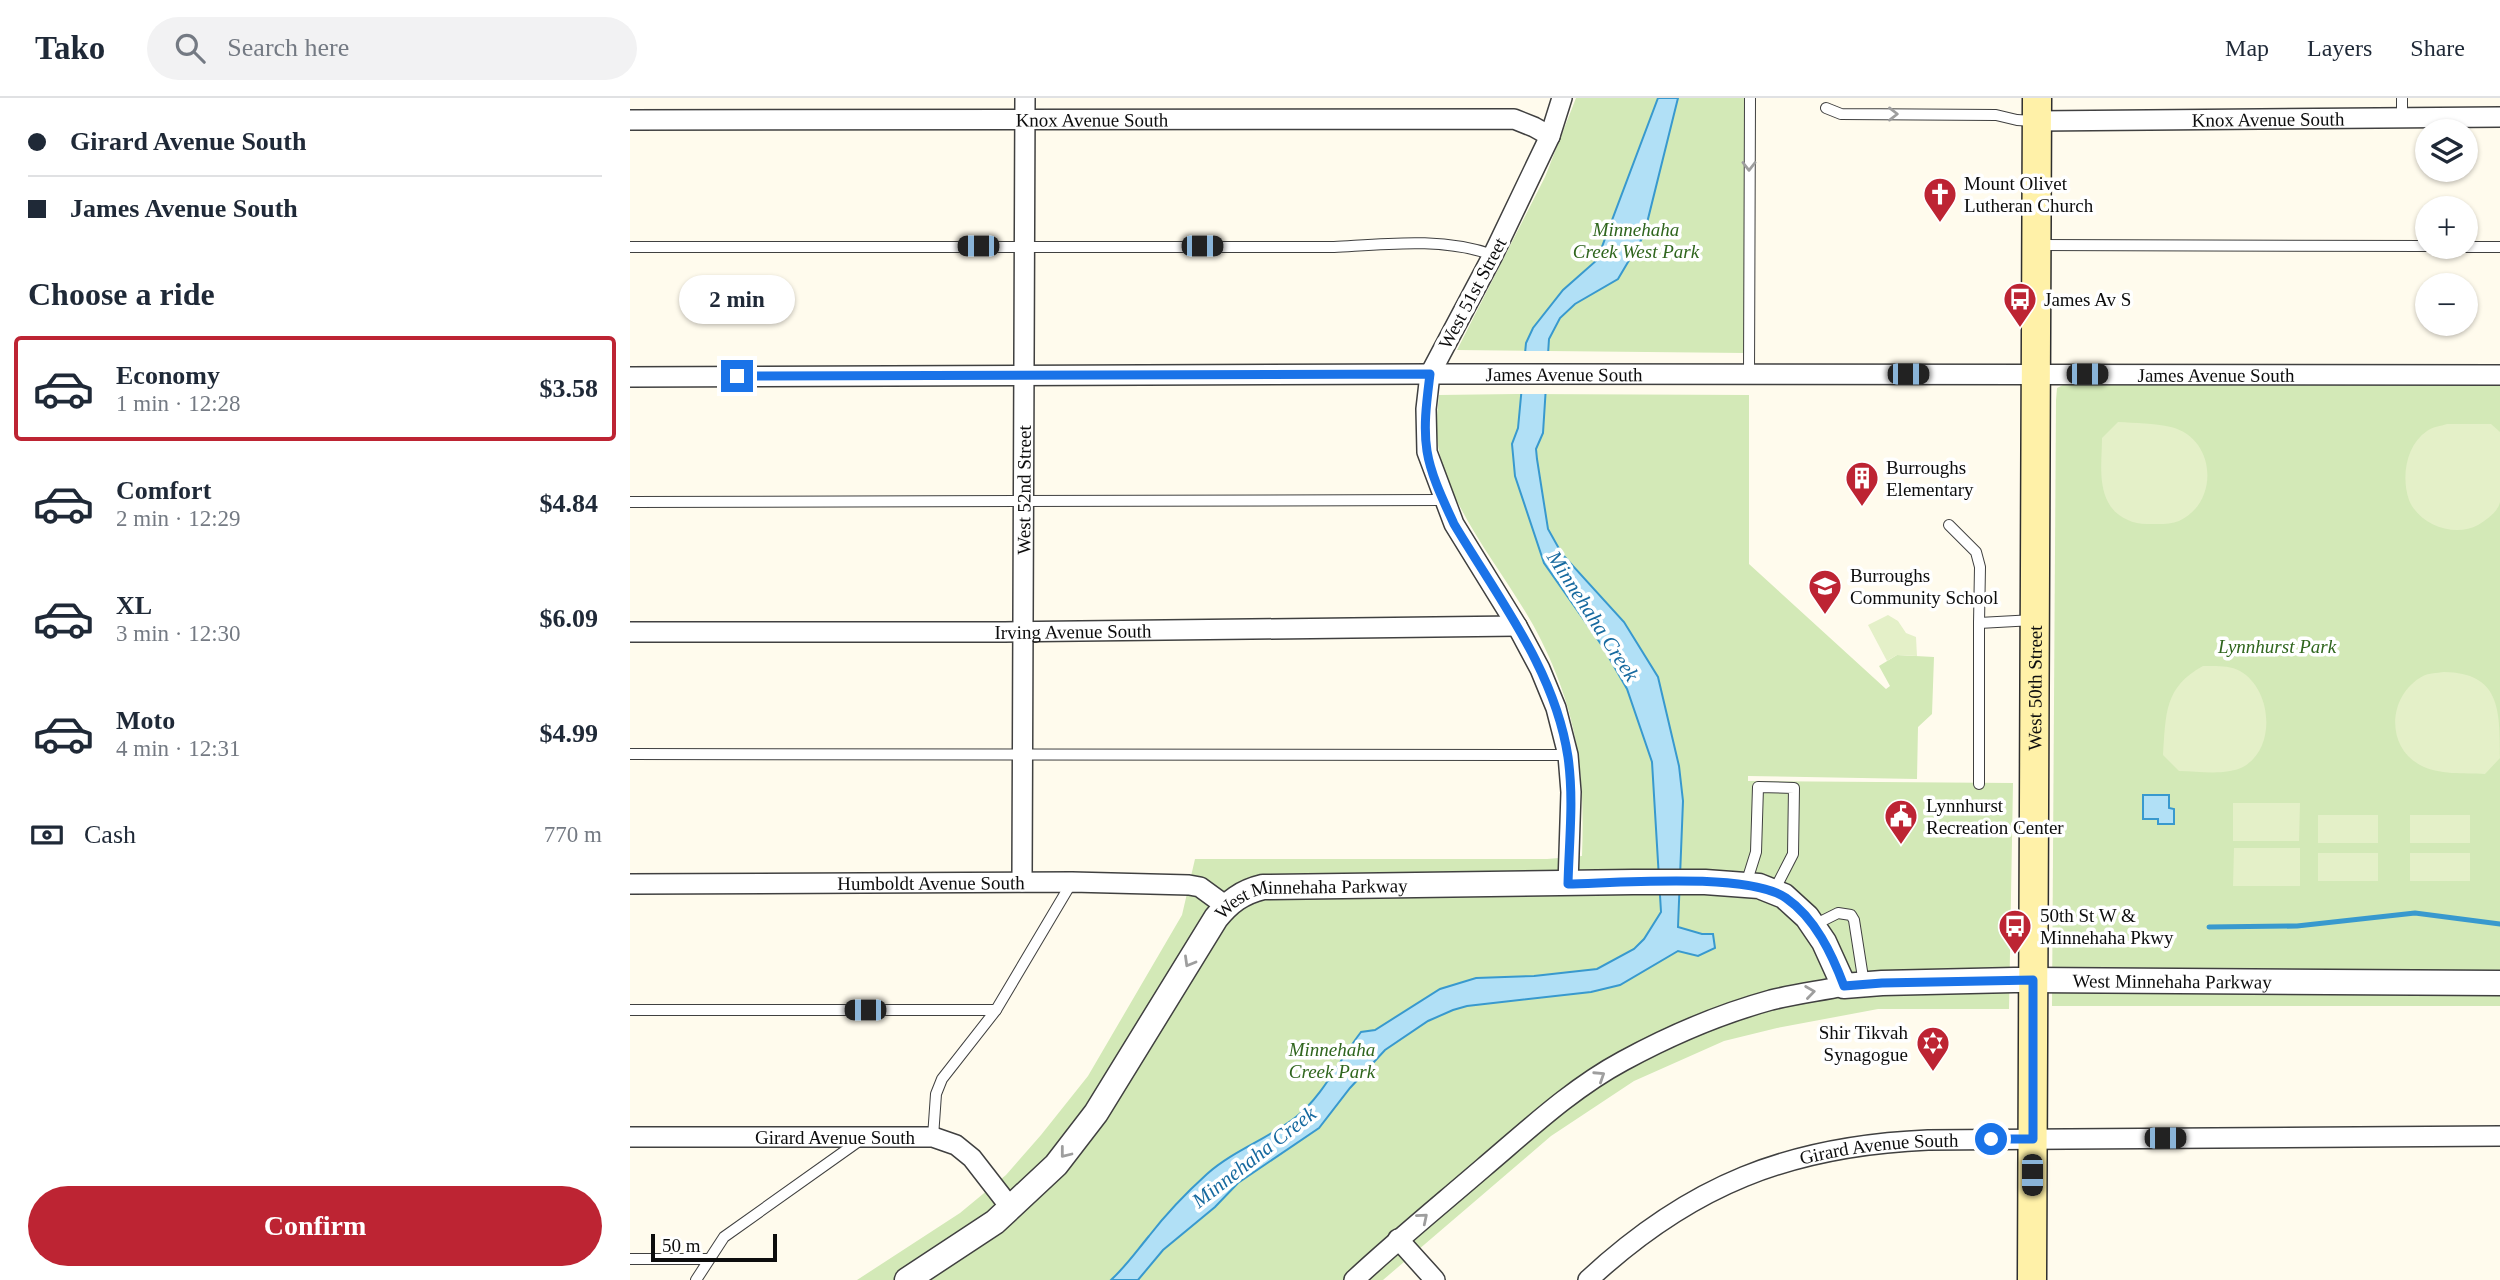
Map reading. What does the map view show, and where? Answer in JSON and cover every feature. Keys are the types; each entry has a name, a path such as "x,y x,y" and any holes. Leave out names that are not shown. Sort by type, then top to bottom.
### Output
{"main road":[{"name":"West 50th Street","path":"2032,1280 2037,110"}],"street":[{"name":"West 52nd Street","path":"1022,882 1025,98"},
{"name":"West 51st Street","path":"1562,98 1550,136 1493,255 1430,374 1426,410 1427,452 1443,500 1454,524 1517,626 1540,669 1556,708 1567,755 1571,792 1568,884"},
{"name":"Knox Avenue South","path":"2037,110 2402,107 2500,117"},
{"name":"Knox Avenue South","path":"630,120 1514,120 1550,136"},
{"name":"James Avenue South","path":"630,377 2500,374"},
{"name":"Irving Avenue South","path":"630,632 1022,632 1517,626"},
{"name":"Humboldt Avenue South","path":"630,884 1072,882 1189,885 1200,887 1226,905"},
{"name":"West Minnehaha Parkway","path":"907,1280 995,1222 1056,1165 1096,1113 1201,941 1226,905 1248,890 1280,885 1633,882 1746,884 1774,892 1795,905 1814,925 1838,968 1854,985"},
{"name":"West Minnehaha Parkway","path":"1354,1280 1398,1238 1527,1129 1578,1090 1622,1062 1714,1019 1747,1007 1806,992 1854,985 1917,982 2033,980 2500,983"},
{"name":"Girard Avenue South","path":"1588,1280 1609,1260 1654,1227 1718,1188 1770,1165 1816,1152 1881,1142 2500,1136"},
{"name":"Girard Avenue South","path":"630,1138 933,1137 956,1145 972,1158 1010,1207"},
{"path":"1398,1238 1434,1280"}],"lane":[{"path":"1749,374 1750,98"},
{"path":"1826,108 1841,114 1987,115 2037,110"},
{"path":"630,247 1334,247 1397,243 1464,245 1493,255"},
{"path":"2036,245 2415,247"},
{"path":"2478,247 2500,247"},
{"path":"630,502 1443,500"},
{"path":"1949,525 1976,552 1980,568 1979,784"},
{"path":"1979,623 2035,620"},
{"path":"630,754 1567,755"},
{"path":"1746,884 1756,852 1758,787 1794,788 1793,854 1774,892"},
{"path":"933,1137 936,1094 942,1079 996,1010 1072,882"},
{"path":"1814,925 1838,914 1851,915 1854,920 1854,985"},
{"path":"630,1010 996,1010"},
{"path":"696,1280 724,1237 862,1138"},
{"path":"630,1259 709,1259"}],"green space":[{"name":"Minnehaha Creek West Park","path":"1576,98 1745,98 1745,353 1457,350 1545,177"},
{"name":"Lynnhurst Park","path":"2067,383 2500,385 2500,1006 2052,1006 2056,400 2057,388"},
{"name":"Minnehaha Creek Park","path":"1439,395 1749,395 1749,564 1886,689 1890,686 1879,666 1897,655 1934,657 1932,714 1918,727 1917,779 1748,776 1748,781 2013,783 2009,1009 1878,1009 1724,1041 1634,1081 1551,1136 1383,1280 857,1280 960,1213 1006,1175 1041,1135 1088,1076 1182,915 1195,859 1547,859 1582,856 1580,771 1571,720 1554,667 1528,616 1465,517 1442,464 1437,438"},
{"path":"2118,422 2171,427 2186,433 2197,444 2207,471 2206,486 2201,500 2192,512 2179,521 2147,524 2124,518 2111,507 2102,479 2102,438"},
{"path":"2447,424 2491,424 2500,432 2500,502 2491,515 2469,529 2449,529 2429,522 2414,509 2407,491 2407,462 2414,444 2429,430"},
{"path":"1888,615 1898,621 1906,633 1916,637 1917,656 1897,655 1887,661 1868,625"},
{"path":"2203,666 2227,667 2240,671 2259,691 2264,704 2266,719 2261,747 2254,758 2236,770 2179,771 2163,755 2167,714 2174,693 2190,674"},
{"path":"2444,672 2476,679 2493,697 2499,724 2500,758 2485,774 2452,773 2420,765 2401,746 2396,734 2397,708 2411,684 2423,676"},
{"path":"2233,803 2300,803 2299,841 2233,841"},
{"path":"2318,815 2378,815 2378,843 2318,843"},
{"path":"2410,815 2470,815 2470,843 2410,843"},
{"path":"2234,848 2300,848 2300,886 2233,886"},
{"path":"2318,853 2378,853 2378,881 2318,881"},
{"path":"2410,853 2470,853 2470,881 2410,881"}],"water":[{"name":"Minnehaha Creek","path":"1658,98 1678,98 1644,235 1618,279 1575,304 1560,318 1549,339 1543,433 1536,449 1548,529 1562,554 1624,622 1658,677 1679,766 1683,801 1678,927 1702,934 1713,934 1715,948 1698,956 1678,951 1620,985 1591,992 1467,1006 1428,1021 1385,1050 1350,1088 1319,1128 1238,1183 1215,1207 1163,1250 1138,1280 1111,1280 1169,1212 1207,1174 1228,1158 1285,1125 1305,1109 1361,1032 1375,1030 1440,989 1476,978 1534,976 1597,969 1634,949 1644,939 1661,912 1652,762 1627,689 1603,647 1544,563 1515,476 1512,444 1518,428 1526,343 1533,328 1563,290 1597,260"},
{"path":"2143,795 2169,795 2169,808 2174,809 2174,824 2158,824 2158,819 2143,819"}],"pier":[{"path":"1522,351 1551,351 1548,394 1518,394"}],"waterway":[{"path":"2209,927 2297,926 2415,913 2500,924"}],"place":[{"name":"Mount Olivet Lutheran Church","path":"1940,224"},
{"name":"James Av S","path":"2020,329"},
{"name":"Burroughs Elementary","path":"1862,508"},
{"name":"Burroughs Community School","path":"1825,616"},
{"name":"Lynnhurst Recreation Center","path":"1901,846"},
{"name":"50th St W & Minnehaha Pkwy","path":"2015,956"},
{"name":"Shir Tikvah Synagogue","path":"1933,1073"}],"route":[{"path":"737,376 1430,374 1426,410 1427,452 1443,500 1454,524 1517,626 1540,669 1556,708 1567,755 1571,792 1568,884 1705,882 1759,886 1784,896 1814,925 1838,968 1844,986 2033,980 2033,1139 1991,1139"}]}
